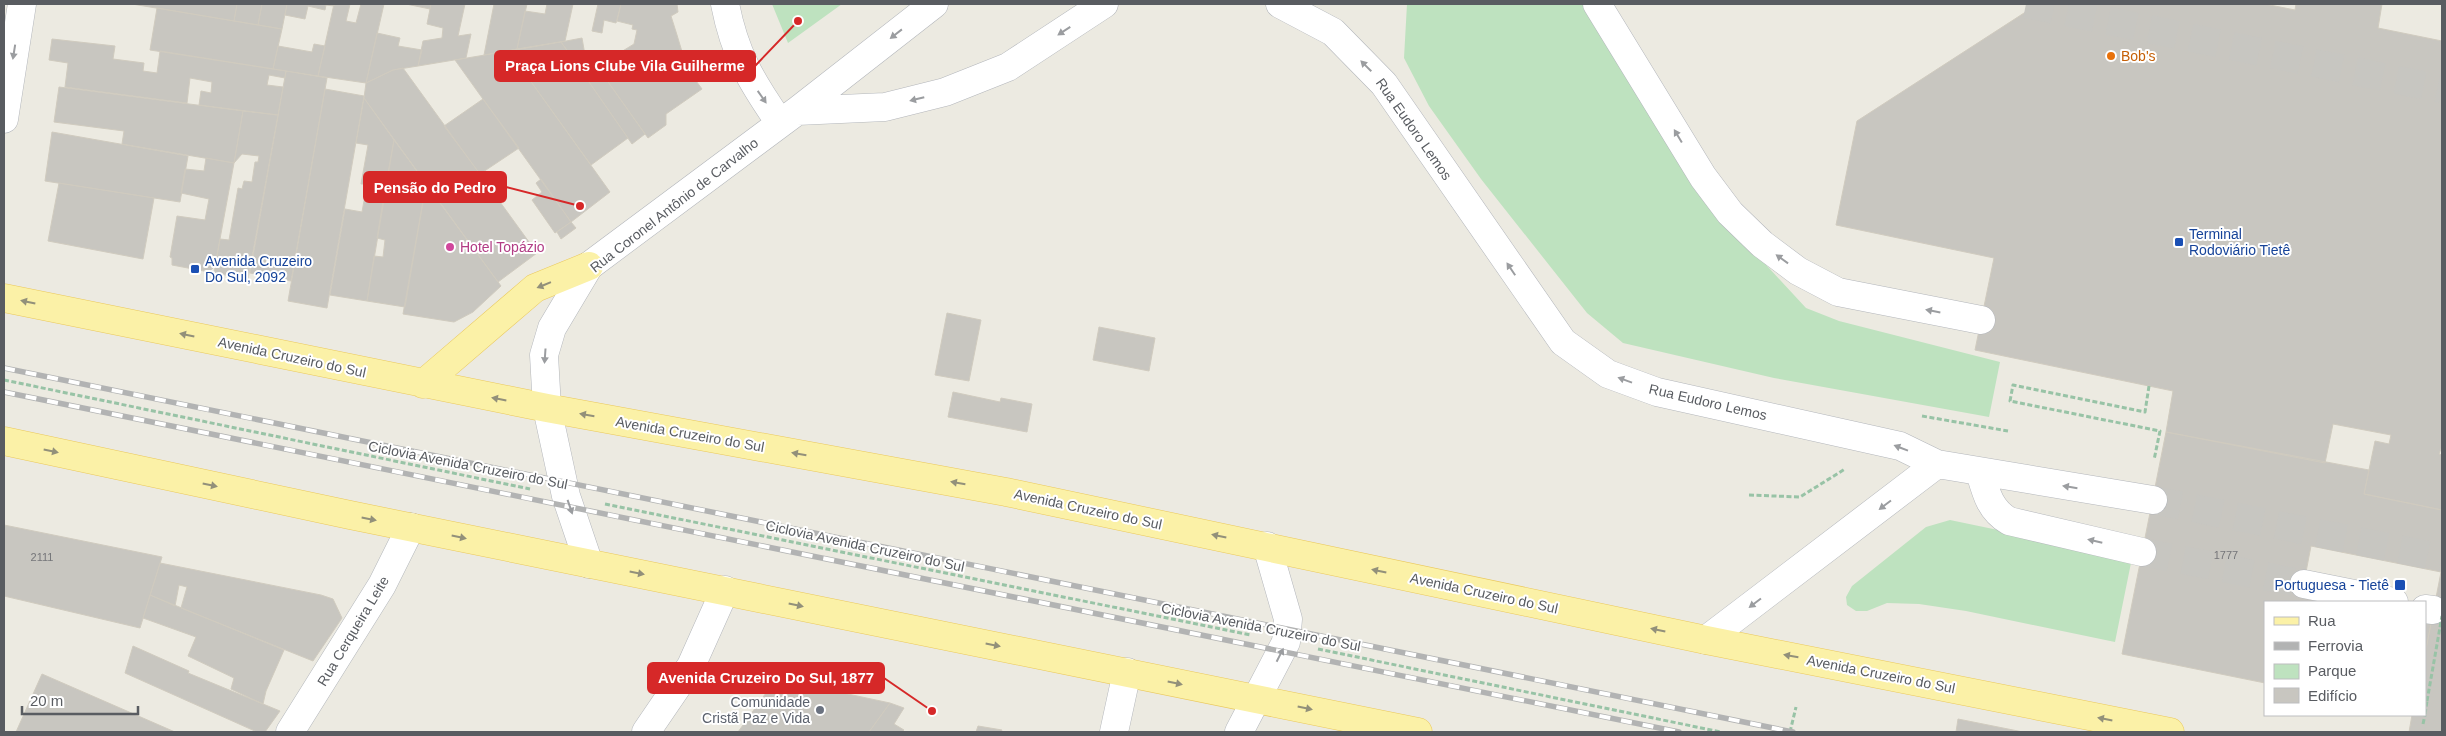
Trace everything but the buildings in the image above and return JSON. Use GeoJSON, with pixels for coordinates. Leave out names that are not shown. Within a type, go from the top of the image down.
{"type":"FeatureCollection","features":[{"type":"Feature","properties":{"kind":"main road"},"geometry":{"type":"LineString","coordinates":[[423,384],[535,288],[589,266]]}},
{"type":"Feature","properties":{"kind":"main road","name":"Avenida Cruzeiro do Sul"},"geometry":{"type":"LineString","coordinates":[[4,298],[423,384],[1006,492],[1706,640],[2170,732]]}},
{"type":"Feature","properties":{"kind":"main road"},"geometry":{"type":"LineString","coordinates":[[4,441],[589,564],[1258,698],[1418,732]]}},
{"type":"Feature","properties":{"kind":"street"},"geometry":{"type":"LineString","coordinates":[[4,118],[22,4]]}},
{"type":"Feature","properties":{"kind":"street"},"geometry":{"type":"LineString","coordinates":[[726,4],[732,35],[751,82],[789,117],[884,107],[945,92],[1008,67],[1104,4]]}},
{"type":"Feature","properties":{"kind":"street","name":"Rua Coronel Antônio de Carvalho"},"geometry":{"type":"LineString","coordinates":[[589,564],[566,496],[547,408],[544,354],[552,328],[589,266],[789,117],[934,4]]}},
{"type":"Feature","properties":{"kind":"street","name":"Rua Eudoro Lemos"},"geometry":{"type":"LineString","coordinates":[[1280,4],[1333,32],[1384,84],[1563,342],[1608,374],[1657,392],[1900,446],[1937,464],[2153,500]]}},
{"type":"Feature","properties":{"kind":"street"},"geometry":{"type":"LineString","coordinates":[[1597,4],[1703,177],[1730,213],[1762,244],[1798,271],[1838,292],[1981,320]]}},
{"type":"Feature","properties":{"kind":"street"},"geometry":{"type":"LineString","coordinates":[[1706,640],[1937,464]]}},
{"type":"Feature","properties":{"kind":"street"},"geometry":{"type":"LineString","coordinates":[[1980,472],[1989,501],[1997,514],[2009,521],[2142,552]]}},
{"type":"Feature","properties":{"kind":"street","name":"Rua Cerqueira Leite"},"geometry":{"type":"LineString","coordinates":[[290,732],[382,585],[411,527]]}},
{"type":"Feature","properties":{"kind":"street"},"geometry":{"type":"LineString","coordinates":[[1240,732],[1286,642],[1288,618],[1267,546]]}},
{"type":"Feature","properties":{"kind":"street"},"geometry":{"type":"LineString","coordinates":[[2304,584],[2389,601]]}},
{"type":"Feature","properties":{"kind":"street"},"geometry":{"type":"LineString","coordinates":[[646,732],[691,666],[725,590]]}},
{"type":"Feature","properties":{"kind":"street"},"geometry":{"type":"LineString","coordinates":[[1114,732],[1127,672]]}},
{"type":"Feature","properties":{"kind":"path","name":"Ciclovia Avenida Cruzeiro do Sul"},"geometry":{"type":"LineString","coordinates":[[4,380],[1721,732]]}},
{"type":"Feature","properties":{"kind":"path"},"geometry":{"type":"LineString","coordinates":[[2149,386],[2145,412],[2013,385],[2010,401],[2160,430],[2154,460]]}},
{"type":"Feature","properties":{"kind":"path"},"geometry":{"type":"LineString","coordinates":[[2426,708],[2433,612]]}},
{"type":"Feature","properties":{"kind":"path"},"geometry":{"type":"LineString","coordinates":[[1790,732],[1796,707]]}},
{"type":"Feature","properties":{"kind":"path"},"geometry":{"type":"LineString","coordinates":[[2423,724],[2425,716]]}},
{"type":"Feature","properties":{"kind":"green space"},"geometry":{"type":"Polygon","coordinates":[[[772,4],[842,4],[788,43],[772,4]]]}},
{"type":"Feature","properties":{"kind":"green space"},"geometry":{"type":"Polygon","coordinates":[[[1407,4],[1584,4],[1757,255],[1806,308],[1839,321],[2000,362],[1989,417],[1774,378],[1623,343],[1587,313],[1481,179],[1429,106],[1404,58],[1407,4]]]}},
{"type":"Feature","properties":{"kind":"green space"},"geometry":{"type":"Polygon","coordinates":[[[1950,520],[2132,558],[2115,642],[1966,611],[1919,604],[1887,603],[1867,611],[1856,611],[1847,605],[1846,597],[1852,586],[1926,527],[1950,520]]]}},
{"type":"Feature","properties":{"kind":"tunnel"},"geometry":{"type":"LineString","coordinates":[[2026,4],[2442,89]]}},
{"type":"Feature","properties":{"kind":"tunnel"},"geometry":{"type":"LineString","coordinates":[[2153,500],[2442,558]]}},
{"type":"Feature","properties":{"kind":"tunnel"},"geometry":{"type":"LineString","coordinates":[[2142,552],[2304,584]]}},
{"type":"Feature","properties":{"kind":"railway"},"geometry":{"type":"LineString","coordinates":[[4,368],[1793,732]]}},
{"type":"Feature","properties":{"kind":"railway"},"geometry":{"type":"LineString","coordinates":[[4,392],[1679,732]]}},
{"type":"Feature","properties":{"kind":"place","name":"Praça Lions Clube Vila Guilherme"},"geometry":{"type":"Point","coordinates":[798,21]}},
{"type":"Feature","properties":{"kind":"place","name":"Bob's"},"geometry":{"type":"Point","coordinates":[2111,56]}},
{"type":"Feature","properties":{"kind":"place","name":"Pensão do Pedro"},"geometry":{"type":"Point","coordinates":[580,206]}},
{"type":"Feature","properties":{"kind":"place","name":"Terminal Rodoviário Tietê"},"geometry":{"type":"Point","coordinates":[2179,242]}},
{"type":"Feature","properties":{"kind":"place","name":"Hotel Topázio"},"geometry":{"type":"Point","coordinates":[450,247]}},
{"type":"Feature","properties":{"kind":"place","name":"Avenida Cruzeiro Do Sul, 2092"},"geometry":{"type":"Point","coordinates":[195,269]}},
{"type":"Feature","properties":{"kind":"place","name":"Portuguesa - Tietê"},"geometry":{"type":"Point","coordinates":[2400,585]}},
{"type":"Feature","properties":{"kind":"place","name":"Comunidade Cristã Paz e Vida"},"geometry":{"type":"Point","coordinates":[820,710]}},
{"type":"Feature","properties":{"kind":"place","name":"Avenida Cruzeiro Do Sul, 1877"},"geometry":{"type":"Point","coordinates":[932,711]}}]}
